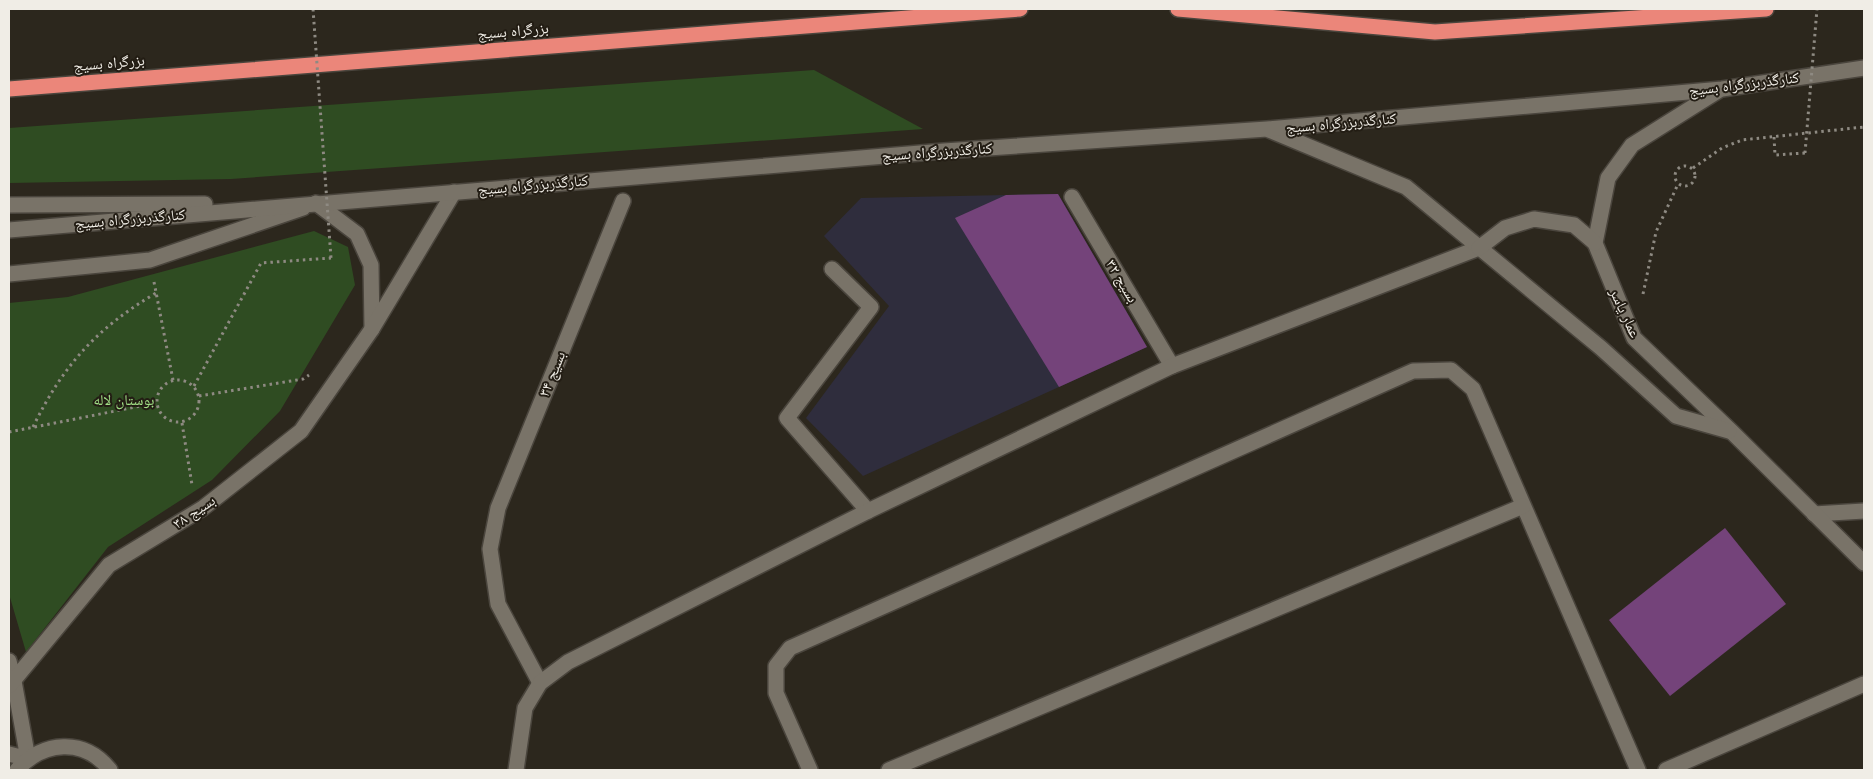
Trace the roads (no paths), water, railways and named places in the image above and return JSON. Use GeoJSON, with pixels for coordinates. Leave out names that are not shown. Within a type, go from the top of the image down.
{"type":"FeatureCollection","features":[{"type":"Feature","properties":{"kind":"highway","name":"بزرگراه بسیج"},"geometry":{"type":"LineString","coordinates":[[9,89],[1020,9]]}},
{"type":"Feature","properties":{"kind":"highway"},"geometry":{"type":"LineString","coordinates":[[1178,9],[1435,32],[1766,9]]}},
{"type":"Feature","properties":{"kind":"street","name":"کنارگذربزرگراه بسیج"},"geometry":{"type":"LineString","coordinates":[[9,230],[934,152],[1267,129],[1722,89],[1864,68]]}},
{"type":"Feature","properties":{"kind":"street"},"geometry":{"type":"LineString","coordinates":[[516,770],[525,708],[540,683],[568,662],[868,511],[1172,366],[1479,248],[1505,228],[1534,219],[1574,225],[1596,243],[1608,178],[1632,145],[1722,89]]}},
{"type":"Feature","properties":{"kind":"street"},"geometry":{"type":"LineString","coordinates":[[1267,129],[1406,187],[1601,348],[1676,416],[1732,432]]}},
{"type":"Feature","properties":{"kind":"street","name":"بسیج ۳۸"},"geometry":{"type":"LineString","coordinates":[[12,684],[109,566],[203,508],[301,431],[372,329],[454,192]]}},
{"type":"Feature","properties":{"kind":"street","name":"بسیج ۳۲"},"geometry":{"type":"LineString","coordinates":[[1072,197],[1172,366]]}},
{"type":"Feature","properties":{"kind":"street","name":"بسیج ۳۴"},"geometry":{"type":"LineString","coordinates":[[540,683],[498,604],[490,549],[498,508],[623,201]]}},
{"type":"Feature","properties":{"kind":"street"},"geometry":{"type":"LineString","coordinates":[[9,205],[316,203],[357,234],[370,265],[372,329]]}},
{"type":"Feature","properties":{"kind":"street"},"geometry":{"type":"LineString","coordinates":[[9,274],[150,260],[316,203]]}},
{"type":"Feature","properties":{"kind":"street","name":"عمار یاسر"},"geometry":{"type":"LineString","coordinates":[[1596,243],[1634,338],[1864,563]]}},
{"type":"Feature","properties":{"kind":"street"},"geometry":{"type":"LineString","coordinates":[[832,269],[870,307],[787,418],[868,511]]}},
{"type":"Feature","properties":{"kind":"street"},"geometry":{"type":"LineString","coordinates":[[810,770],[776,693],[776,666],[790,648],[1414,371],[1451,370],[1473,389],[1638,770]]}},
{"type":"Feature","properties":{"kind":"street"},"geometry":{"type":"LineString","coordinates":[[889,770],[1523,506]]}},
{"type":"Feature","properties":{"kind":"street"},"geometry":{"type":"LineString","coordinates":[[1814,514],[1864,511]]}},
{"type":"Feature","properties":{"kind":"street"},"geometry":{"type":"LineString","coordinates":[[9,661],[28,759]]}},
{"type":"Feature","properties":{"kind":"street"},"geometry":{"type":"LineString","coordinates":[[1666,770],[1864,684]]}},
{"type":"Feature","properties":{"kind":"street"},"geometry":{"type":"LineString","coordinates":[[17,770],[28,759],[41,751],[55,747],[85,750],[98,758],[110,770]]}},
{"type":"Feature","properties":{"kind":"street"},"geometry":{"type":"LineString","coordinates":[[9,754],[28,759]]}},
{"type":"Feature","properties":{"kind":"park label","name":"بوستان لاله"},"geometry":{"type":"Point","coordinates":[124,400]}}]}
